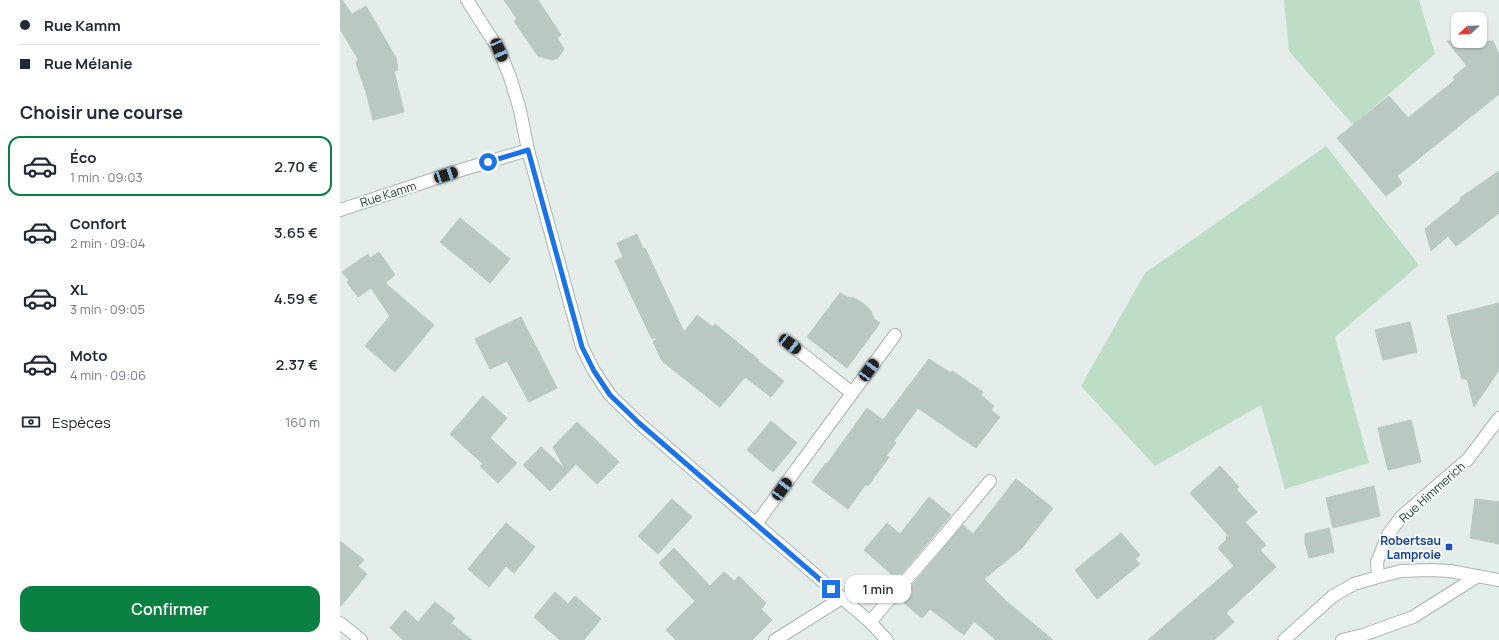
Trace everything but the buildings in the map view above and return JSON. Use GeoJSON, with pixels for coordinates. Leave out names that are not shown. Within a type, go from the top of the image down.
{"type":"FeatureCollection","features":[{"type":"Feature","properties":{"kind":"street"},"geometry":{"type":"LineString","coordinates":[[467,0],[499,50],[510,77],[520,110],[528,150],[582,347],[594,371],[610,395],[639,423],[870,622],[887,640]]}},
{"type":"Feature","properties":{"kind":"street","name":"Rue Kamm"},"geometry":{"type":"LineString","coordinates":[[340,210],[461,170],[528,150]]}},
{"type":"Feature","properties":{"kind":"street"},"geometry":{"type":"LineString","coordinates":[[756,524],[895,335]]}},
{"type":"Feature","properties":{"kind":"street"},"geometry":{"type":"LineString","coordinates":[[790,344],[852,393]]}},
{"type":"Feature","properties":{"kind":"street","name":"Rue Himmerich"},"geometry":{"type":"LineString","coordinates":[[1378,577],[1378,562],[1389,533],[1402,516],[1468,459],[1499,418]]}},
{"type":"Feature","properties":{"kind":"street"},"geometry":{"type":"LineString","coordinates":[[870,622],[990,481]]}},
{"type":"Feature","properties":{"kind":"street"},"geometry":{"type":"LineString","coordinates":[[1284,640],[1333,596],[1354,584],[1378,577],[1401,571],[1431,570],[1450,571],[1499,580]]}},
{"type":"Feature","properties":{"kind":"street"},"geometry":{"type":"LineString","coordinates":[[1342,640],[1363,635],[1413,617],[1478,576]]}},
{"type":"Feature","properties":{"kind":"street"},"geometry":{"type":"LineString","coordinates":[[775,640],[842,598]]}},
{"type":"Feature","properties":{"kind":"street"},"geometry":{"type":"LineString","coordinates":[[340,623],[361,640]]}},
{"type":"Feature","properties":{"kind":"green space"},"geometry":{"type":"Polygon","coordinates":[[[1284,0],[1419,0],[1435,54],[1353,125],[1289,51],[1284,0]]]}},
{"type":"Feature","properties":{"kind":"green space"},"geometry":{"type":"Polygon","coordinates":[[[1326,146],[1419,265],[1335,337],[1369,463],[1285,489],[1261,405],[1155,466],[1081,386],[1145,273],[1326,146]]]}},
{"type":"Feature","properties":{"kind":"place","name":"Robertsau Lamproie"},"geometry":{"type":"Point","coordinates":[1449,547]}},
{"type":"Feature","properties":{"kind":"route"},"geometry":{"type":"LineString","coordinates":[[488,162],[528,150],[582,347],[594,371],[610,395],[639,423],[831,589]]}}]}
